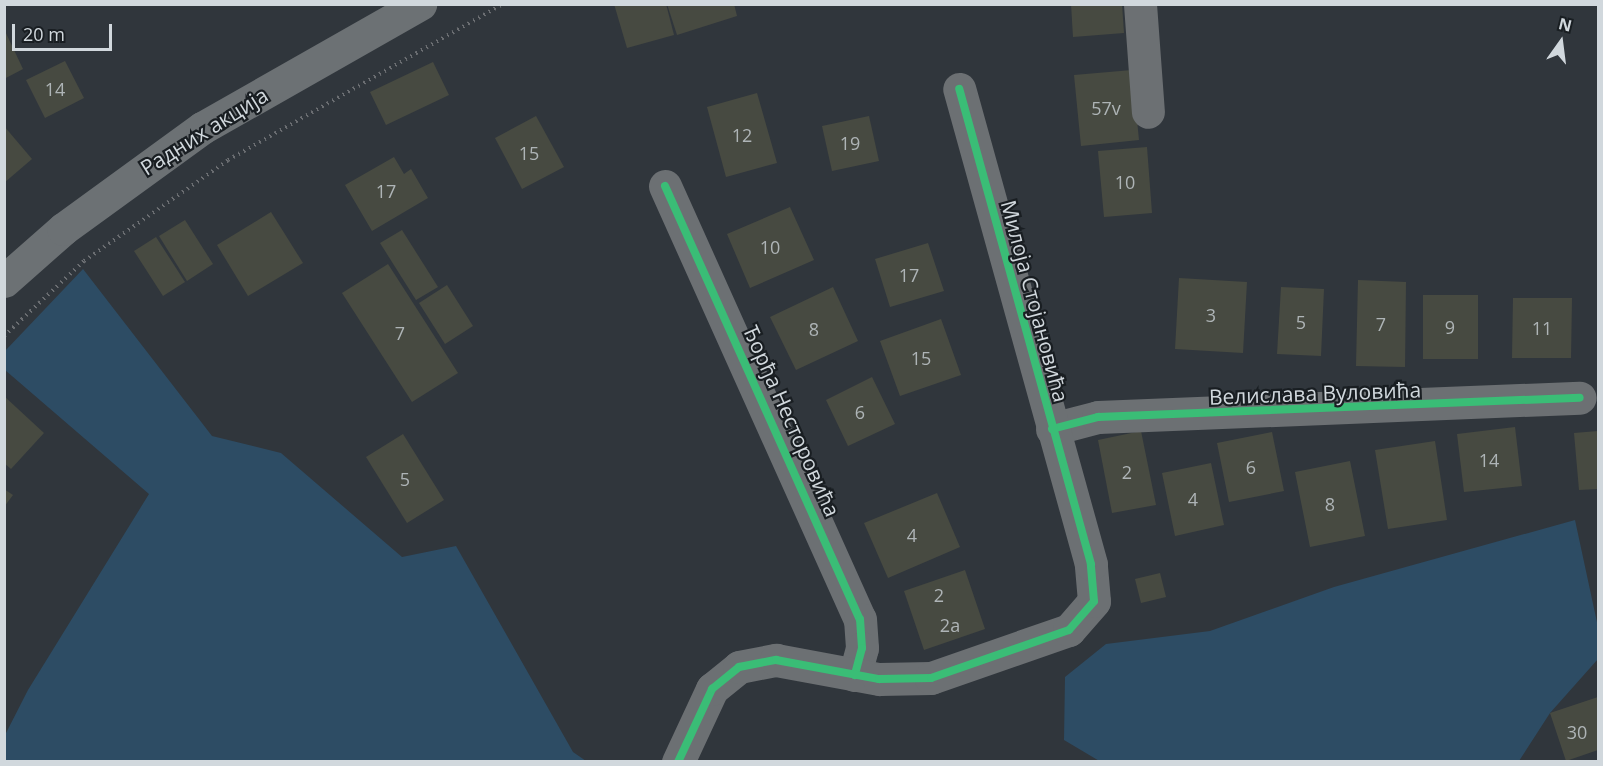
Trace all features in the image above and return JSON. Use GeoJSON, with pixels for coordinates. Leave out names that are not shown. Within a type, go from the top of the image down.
{"type":"FeatureCollection","features":[{"type":"Feature","properties":{"kind":"main road","name":"Радних акција"},"geometry":{"type":"LineString","coordinates":[[4,281],[72,222],[202,128],[420,4]]}},
{"type":"Feature","properties":{"kind":"street"},"geometry":{"type":"LineString","coordinates":[[1140,4],[1148,112]]}},
{"type":"Feature","properties":{"kind":"street","name":"Милоја Стојановића"},"geometry":{"type":"LineString","coordinates":[[678,762],[712,689],[740,667],[776,660],[855,675],[910,681],[949,673],[1069,630],[1089,612],[1094,575],[959,89]]}},
{"type":"Feature","properties":{"kind":"street","name":"Ђорђа Несторовића"},"geometry":{"type":"LineString","coordinates":[[665,186],[860,619],[862,648],[855,675]]}},
{"type":"Feature","properties":{"kind":"street","name":"Велислава Вуловића"},"geometry":{"type":"LineString","coordinates":[[1052,429],[1098,417],[1580,398]]}},
{"type":"Feature","properties":{"kind":"path"},"geometry":{"type":"LineString","coordinates":[[4,336],[84,261],[228,160],[503,4]]}},
{"type":"Feature","properties":{"kind":"shaded area"},"geometry":{"type":"Polygon","coordinates":[[[83,269],[212,436],[281,453],[402,557],[456,546],[573,752],[586,761],[5,761],[5,735],[28,690],[149,494],[5,370],[5,351],[83,269]]]}},
{"type":"Feature","properties":{"kind":"shaded area"},"geometry":{"type":"Polygon","coordinates":[[[1575,520],[1598,627],[1598,659],[1550,713],[1519,761],[1101,762],[1064,740],[1065,677],[1106,644],[1210,631],[1334,587],[1575,520]]]}},
{"type":"Feature","properties":{"kind":"building"},"geometry":{"type":"Polygon","coordinates":[[[614,4],[666,4],[674,35],[627,48],[614,4]]]}},
{"type":"Feature","properties":{"kind":"building"},"geometry":{"type":"Polygon","coordinates":[[[667,4],[734,4],[737,16],[677,35],[667,4]]]}},
{"type":"Feature","properties":{"kind":"building"},"geometry":{"type":"Polygon","coordinates":[[[1071,4],[1122,4],[1124,33],[1073,37],[1071,4]]]}},
{"type":"Feature","properties":{"kind":"building"},"geometry":{"type":"Polygon","coordinates":[[[4,29],[23,69],[4,79],[4,29]]]}},
{"type":"Feature","properties":{"kind":"building"},"geometry":{"type":"Polygon","coordinates":[[[65,61],[84,98],[45,118],[26,80],[65,61]]]}},
{"type":"Feature","properties":{"kind":"building"},"geometry":{"type":"Polygon","coordinates":[[[433,62],[449,95],[386,125],[370,92],[433,62]]]}},
{"type":"Feature","properties":{"kind":"building"},"geometry":{"type":"Polygon","coordinates":[[[1132,70],[1139,140],[1081,146],[1074,75],[1132,70]]]}},
{"type":"Feature","properties":{"kind":"building"},"geometry":{"type":"Polygon","coordinates":[[[757,93],[777,163],[726,177],[707,107],[757,93]]]}},
{"type":"Feature","properties":{"kind":"building"},"geometry":{"type":"Polygon","coordinates":[[[536,116],[564,167],[522,189],[495,138],[536,116]]]}},
{"type":"Feature","properties":{"kind":"building"},"geometry":{"type":"Polygon","coordinates":[[[869,116],[879,161],[832,171],[822,126],[869,116]]]}},
{"type":"Feature","properties":{"kind":"building"},"geometry":{"type":"Polygon","coordinates":[[[4,126],[32,159],[4,183],[4,126]]]}},
{"type":"Feature","properties":{"kind":"building"},"geometry":{"type":"Polygon","coordinates":[[[1147,147],[1152,213],[1104,217],[1098,151],[1147,147]]]}},
{"type":"Feature","properties":{"kind":"building"},"geometry":{"type":"Polygon","coordinates":[[[394,157],[404,174],[411,169],[428,198],[372,231],[345,185],[394,157]]]}},
{"type":"Feature","properties":{"kind":"building"},"geometry":{"type":"Polygon","coordinates":[[[790,207],[814,260],[750,288],[727,234],[790,207]]]}},
{"type":"Feature","properties":{"kind":"building"},"geometry":{"type":"Polygon","coordinates":[[[271,212],[303,263],[248,296],[217,245],[271,212]]]}},
{"type":"Feature","properties":{"kind":"building"},"geometry":{"type":"Polygon","coordinates":[[[185,220],[213,264],[187,281],[159,236],[185,220]]]}},
{"type":"Feature","properties":{"kind":"building"},"geometry":{"type":"Polygon","coordinates":[[[402,230],[438,287],[416,300],[380,243],[402,230]]]}},
{"type":"Feature","properties":{"kind":"building"},"geometry":{"type":"Polygon","coordinates":[[[156,237],[185,282],[163,296],[134,251],[156,237]]]}},
{"type":"Feature","properties":{"kind":"building"},"geometry":{"type":"Polygon","coordinates":[[[928,243],[944,291],[890,307],[875,259],[928,243]]]}},
{"type":"Feature","properties":{"kind":"building"},"geometry":{"type":"Polygon","coordinates":[[[388,264],[458,373],[412,402],[342,293],[388,264]]]}},
{"type":"Feature","properties":{"kind":"building"},"geometry":{"type":"Polygon","coordinates":[[[1179,278],[1247,282],[1243,353],[1175,349],[1179,278]]]}},
{"type":"Feature","properties":{"kind":"building"},"geometry":{"type":"Polygon","coordinates":[[[1358,280],[1406,282],[1405,367],[1356,366],[1358,280]]]}},
{"type":"Feature","properties":{"kind":"building"},"geometry":{"type":"Polygon","coordinates":[[[447,285],[473,326],[445,344],[419,303],[447,285]]]}},
{"type":"Feature","properties":{"kind":"building"},"geometry":{"type":"Polygon","coordinates":[[[833,287],[858,341],[796,370],[770,317],[833,287]]]}},
{"type":"Feature","properties":{"kind":"building"},"geometry":{"type":"Polygon","coordinates":[[[1281,287],[1324,289],[1321,356],[1277,354],[1281,287]]]}},
{"type":"Feature","properties":{"kind":"building"},"geometry":{"type":"Polygon","coordinates":[[[1423,295],[1478,295],[1478,359],[1423,359],[1423,295]]]}},
{"type":"Feature","properties":{"kind":"building"},"geometry":{"type":"Polygon","coordinates":[[[1513,298],[1572,298],[1571,358],[1512,358],[1513,298]]]}},
{"type":"Feature","properties":{"kind":"building"},"geometry":{"type":"Polygon","coordinates":[[[941,319],[961,375],[900,396],[880,341],[941,319]]]}},
{"type":"Feature","properties":{"kind":"building"},"geometry":{"type":"Polygon","coordinates":[[[872,377],[895,424],[848,446],[826,400],[872,377]]]}},
{"type":"Feature","properties":{"kind":"building"},"geometry":{"type":"Polygon","coordinates":[[[4,396],[44,433],[11,469],[4,463],[4,396]]]}},
{"type":"Feature","properties":{"kind":"building"},"geometry":{"type":"Polygon","coordinates":[[[1515,427],[1522,486],[1464,492],[1457,434],[1515,427]]]}},
{"type":"Feature","properties":{"kind":"building"},"geometry":{"type":"Polygon","coordinates":[[[1141,431],[1156,505],[1112,513],[1098,440],[1141,431]]]}},
{"type":"Feature","properties":{"kind":"building"},"geometry":{"type":"Polygon","coordinates":[[[1598,431],[1598,489],[1579,490],[1574,433],[1598,431]]]}},
{"type":"Feature","properties":{"kind":"building"},"geometry":{"type":"Polygon","coordinates":[[[1272,432],[1284,491],[1229,502],[1217,443],[1272,432]]]}},
{"type":"Feature","properties":{"kind":"building"},"geometry":{"type":"Polygon","coordinates":[[[403,434],[444,500],[407,523],[366,457],[403,434]]]}},
{"type":"Feature","properties":{"kind":"building"},"geometry":{"type":"Polygon","coordinates":[[[1435,441],[1447,520],[1388,529],[1375,450],[1435,441]]]}},
{"type":"Feature","properties":{"kind":"building"},"geometry":{"type":"Polygon","coordinates":[[[1350,461],[1365,536],[1310,547],[1295,472],[1350,461]]]}},
{"type":"Feature","properties":{"kind":"building"},"geometry":{"type":"Polygon","coordinates":[[[1211,463],[1224,525],[1175,536],[1162,473],[1211,463]]]}},
{"type":"Feature","properties":{"kind":"building"},"geometry":{"type":"Polygon","coordinates":[[[4,489],[13,495],[4,507],[4,489]]]}},
{"type":"Feature","properties":{"kind":"building"},"geometry":{"type":"Polygon","coordinates":[[[937,493],[960,547],[888,578],[864,523],[937,493]]]}},
{"type":"Feature","properties":{"kind":"building"},"geometry":{"type":"Polygon","coordinates":[[[965,570],[985,629],[924,650],[904,591],[965,570]]]}},
{"type":"Feature","properties":{"kind":"building"},"geometry":{"type":"Polygon","coordinates":[[[1160,573],[1166,597],[1141,603],[1135,579],[1160,573]]]}},
{"type":"Feature","properties":{"kind":"building"},"geometry":{"type":"Polygon","coordinates":[[[1598,697],[1598,750],[1566,761],[1550,713],[1598,697]]]}},
{"type":"Feature","properties":{"kind":"cycle path"},"geometry":{"type":"LineString","coordinates":[[678,762],[712,689],[739,667],[776,660],[879,679],[931,678],[1069,630],[1094,601],[1091,564],[959,89]]}},
{"type":"Feature","properties":{"kind":"cycle path"},"geometry":{"type":"LineString","coordinates":[[665,186],[860,619],[862,648],[855,675]]}},
{"type":"Feature","properties":{"kind":"cycle path"},"geometry":{"type":"LineString","coordinates":[[1052,429],[1098,417],[1580,398]]}}]}
